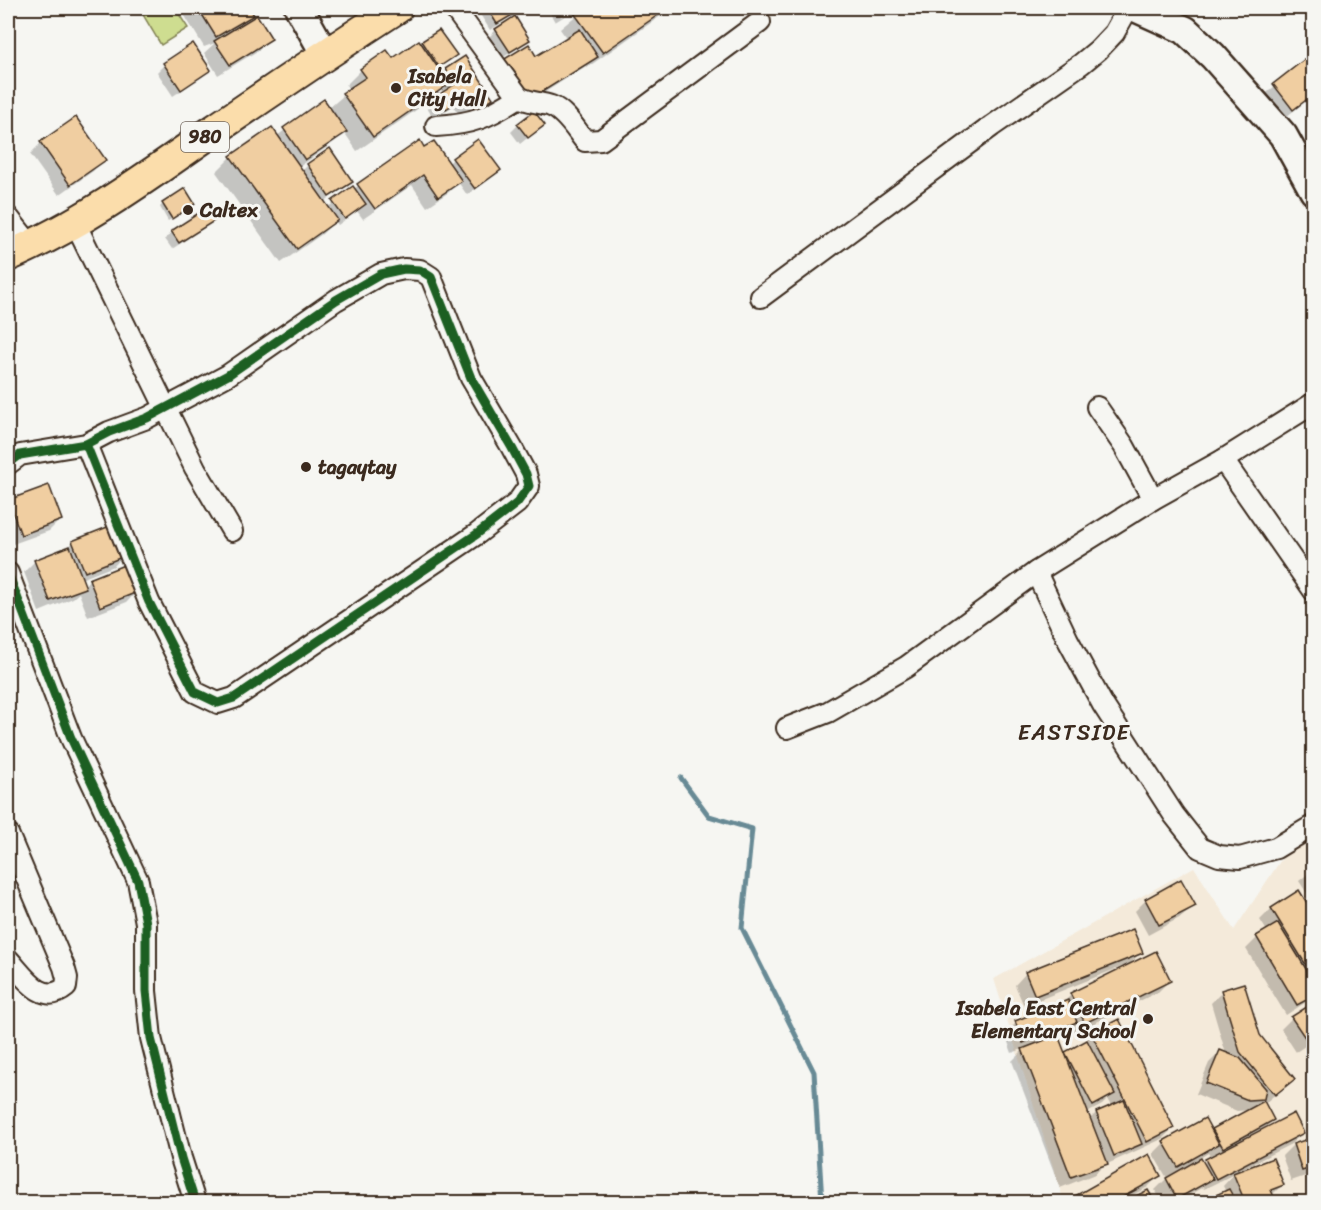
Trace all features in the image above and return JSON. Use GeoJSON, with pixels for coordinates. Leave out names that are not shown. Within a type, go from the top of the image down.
{"type":"FeatureCollection","features":[{"type":"Feature","properties":{"kind":"main road","name":"980"},"geometry":{"type":"LineString","coordinates":[[19,251],[103,207],[325,54],[397,8]]}},
{"type":"Feature","properties":{"kind":"street"},"geometry":{"type":"LineString","coordinates":[[299,8],[325,54]]}},
{"type":"Feature","properties":{"kind":"street"},"geometry":{"type":"LineString","coordinates":[[454,8],[519,97],[528,102],[553,106],[585,141],[601,140],[760,22]]}},
{"type":"Feature","properties":{"kind":"street"},"geometry":{"type":"LineString","coordinates":[[761,297],[992,126],[1081,64],[1114,33],[1128,8]]}},
{"type":"Feature","properties":{"kind":"street"},"geometry":{"type":"LineString","coordinates":[[1136,8],[1185,30],[1214,56],[1283,135],[1314,191]]}},
{"type":"Feature","properties":{"kind":"street"},"geometry":{"type":"LineString","coordinates":[[436,126],[477,120],[498,111],[519,97]]}},
{"type":"Feature","properties":{"kind":"street"},"geometry":{"type":"LineString","coordinates":[[8,217],[19,251]]}},
{"type":"Feature","properties":{"kind":"street"},"geometry":{"type":"LineString","coordinates":[[75,223],[195,468],[232,531]]}},
{"type":"Feature","properties":{"kind":"street"},"geometry":{"type":"LineString","coordinates":[[8,464],[20,456],[86,444],[147,418],[228,375],[336,300],[381,274],[404,269],[420,270],[431,277],[471,378],[526,474],[529,486],[517,503],[477,534],[234,698],[218,703],[195,692],[149,602],[86,444]]}},
{"type":"Feature","properties":{"kind":"street"},"geometry":{"type":"LineString","coordinates":[[787,728],[828,712],[906,667],[1036,573],[1153,499],[1223,460],[1314,403]]}},
{"type":"Feature","properties":{"kind":"street"},"geometry":{"type":"LineString","coordinates":[[1097,407],[1124,446],[1153,499]]}},
{"type":"Feature","properties":{"kind":"street"},"geometry":{"type":"LineString","coordinates":[[1223,460],[1314,591]]}},
{"type":"Feature","properties":{"kind":"street"},"geometry":{"type":"LineString","coordinates":[[8,573],[71,738],[138,881],[146,923],[146,991],[151,1038],[181,1158],[195,1203]]}},
{"type":"Feature","properties":{"kind":"street"},"geometry":{"type":"LineString","coordinates":[[1036,573],[1103,705],[1174,815],[1200,848],[1219,856],[1240,858],[1276,848],[1314,825]]}},
{"type":"Feature","properties":{"kind":"street"},"geometry":{"type":"LineString","coordinates":[[8,834],[64,967],[67,978],[66,987],[58,994],[49,995],[39,992],[8,959]]}},
{"type":"Feature","properties":{"kind":"shaded area","name":"Isabela East Central Elementary School"},"geometry":{"type":"Polygon","coordinates":[[[1313,838],[1313,1202],[1064,1202],[994,979],[1194,867],[1234,930],[1283,857],[1313,838]]]}},
{"type":"Feature","properties":{"kind":"green space"},"geometry":{"type":"Polygon","coordinates":[[[139,8],[175,8],[188,28],[161,45],[139,8]]]}},
{"type":"Feature","properties":{"kind":"building"},"geometry":{"type":"Polygon","coordinates":[[[198,8],[249,8],[254,15],[216,37],[198,8]]]}},
{"type":"Feature","properties":{"kind":"building"},"geometry":{"type":"Polygon","coordinates":[[[487,8],[524,8],[497,24],[487,8]]]}},
{"type":"Feature","properties":{"kind":"building"},"geometry":{"type":"Polygon","coordinates":[[[582,8],[668,8],[603,53],[574,13],[582,8]]]}},
{"type":"Feature","properties":{"kind":"building"},"geometry":{"type":"Polygon","coordinates":[[[257,15],[272,39],[230,65],[214,41],[257,15]]]}},
{"type":"Feature","properties":{"kind":"building"},"geometry":{"type":"Polygon","coordinates":[[[515,16],[530,40],[510,52],[495,29],[515,16]]]}},
{"type":"Feature","properties":{"kind":"building"},"geometry":{"type":"Polygon","coordinates":[[[580,29],[598,57],[529,100],[503,60],[529,44],[536,56],[580,29]]]}},
{"type":"Feature","properties":{"kind":"building"},"geometry":{"type":"Polygon","coordinates":[[[439,30],[457,55],[439,67],[422,41],[439,30]]]}},
{"type":"Feature","properties":{"kind":"building","name":"Isabela City Hall"},"geometry":{"type":"Polygon","coordinates":[[[419,40],[449,84],[373,137],[342,93],[366,77],[360,69],[387,50],[393,58],[419,40]]]}},
{"type":"Feature","properties":{"kind":"building"},"geometry":{"type":"Polygon","coordinates":[[[193,43],[211,70],[181,90],[163,63],[193,43]]]}},
{"type":"Feature","properties":{"kind":"building"},"geometry":{"type":"Polygon","coordinates":[[[1314,52],[1314,94],[1293,110],[1273,84],[1314,52]]]}},
{"type":"Feature","properties":{"kind":"building"},"geometry":{"type":"Polygon","coordinates":[[[465,56],[493,98],[475,110],[465,96],[446,109],[437,96],[455,84],[445,69],[465,56]]]}},
{"type":"Feature","properties":{"kind":"building"},"geometry":{"type":"Polygon","coordinates":[[[324,99],[347,132],[305,160],[283,128],[324,99]]]}},
{"type":"Feature","properties":{"kind":"building"},"geometry":{"type":"Polygon","coordinates":[[[534,111],[545,125],[528,138],[517,124],[534,111]]]}},
{"type":"Feature","properties":{"kind":"building"},"geometry":{"type":"Polygon","coordinates":[[[76,117],[106,160],[70,185],[40,142],[76,117]]]}},
{"type":"Feature","properties":{"kind":"building"},"geometry":{"type":"Polygon","coordinates":[[[272,127],[338,220],[297,249],[230,156],[272,127]]]}},
{"type":"Feature","properties":{"kind":"building"},"geometry":{"type":"Polygon","coordinates":[[[478,139],[501,170],[475,189],[452,158],[478,139]]]}},
{"type":"Feature","properties":{"kind":"building"},"geometry":{"type":"Polygon","coordinates":[[[420,140],[424,147],[434,141],[462,181],[438,197],[423,175],[375,209],[357,184],[420,140]]]}},
{"type":"Feature","properties":{"kind":"building"},"geometry":{"type":"Polygon","coordinates":[[[330,148],[353,182],[329,197],[307,164],[330,148]]]}},
{"type":"Feature","properties":{"kind":"building"},"geometry":{"type":"Polygon","coordinates":[[[353,186],[366,204],[345,219],[332,201],[353,186]]]}},
{"type":"Feature","properties":{"kind":"building"},"geometry":{"type":"Polygon","coordinates":[[[185,188],[195,204],[172,219],[162,203],[185,188]]]}},
{"type":"Feature","properties":{"kind":"building"},"geometry":{"type":"Polygon","coordinates":[[[205,209],[214,221],[179,243],[171,231],[205,209]]]}},
{"type":"Feature","properties":{"kind":"building"},"geometry":{"type":"Polygon","coordinates":[[[49,485],[62,520],[21,535],[8,500],[49,485]]]}},
{"type":"Feature","properties":{"kind":"building"},"geometry":{"type":"Polygon","coordinates":[[[115,524],[127,555],[85,572],[72,541],[115,524]]]}},
{"type":"Feature","properties":{"kind":"building"},"geometry":{"type":"Polygon","coordinates":[[[70,546],[86,588],[50,601],[34,560],[70,546]]]}},
{"type":"Feature","properties":{"kind":"building"},"geometry":{"type":"Polygon","coordinates":[[[129,563],[140,591],[100,607],[89,579],[129,563]]]}},
{"type":"Feature","properties":{"kind":"building"},"geometry":{"type":"Polygon","coordinates":[[[1181,879],[1196,906],[1159,925],[1145,899],[1181,879]]]}},
{"type":"Feature","properties":{"kind":"building"},"geometry":{"type":"Polygon","coordinates":[[[1299,890],[1314,914],[1314,978],[1271,908],[1299,890]]]}},
{"type":"Feature","properties":{"kind":"building"},"geometry":{"type":"Polygon","coordinates":[[[1278,923],[1314,982],[1314,996],[1297,1005],[1256,936],[1278,923]]]}},
{"type":"Feature","properties":{"kind":"building"},"geometry":{"type":"Polygon","coordinates":[[[1133,929],[1143,953],[1035,996],[1025,972],[1133,929]]]}},
{"type":"Feature","properties":{"kind":"building"},"geometry":{"type":"Polygon","coordinates":[[[1156,951],[1171,981],[1085,1023],[1070,993],[1156,951]]]}},
{"type":"Feature","properties":{"kind":"building"},"geometry":{"type":"Polygon","coordinates":[[[1244,983],[1260,1035],[1295,1079],[1275,1095],[1240,1052],[1221,990],[1244,983]]]}},
{"type":"Feature","properties":{"kind":"building"},"geometry":{"type":"Polygon","coordinates":[[[1068,1000],[1077,1022],[1023,1043],[1015,1021],[1068,1000]]]}},
{"type":"Feature","properties":{"kind":"building"},"geometry":{"type":"Polygon","coordinates":[[[1313,1003],[1314,1038],[1308,1042],[1291,1017],[1313,1003]]]}},
{"type":"Feature","properties":{"kind":"building"},"geometry":{"type":"Polygon","coordinates":[[[1119,1019],[1174,1128],[1147,1142],[1091,1033],[1119,1019]]]}},
{"type":"Feature","properties":{"kind":"building"},"geometry":{"type":"Polygon","coordinates":[[[1058,1035],[1108,1164],[1071,1177],[1022,1049],[1058,1035]]]}},
{"type":"Feature","properties":{"kind":"building"},"geometry":{"type":"Polygon","coordinates":[[[1087,1040],[1115,1094],[1093,1106],[1065,1052],[1087,1040]]]}},
{"type":"Feature","properties":{"kind":"building"},"geometry":{"type":"Polygon","coordinates":[[[1220,1050],[1240,1058],[1266,1089],[1264,1099],[1248,1100],[1206,1083],[1220,1050]]]}},
{"type":"Feature","properties":{"kind":"building"},"geometry":{"type":"Polygon","coordinates":[[[1124,1100],[1142,1144],[1114,1156],[1096,1112],[1124,1100]]]}},
{"type":"Feature","properties":{"kind":"building"},"geometry":{"type":"Polygon","coordinates":[[[1264,1101],[1274,1120],[1223,1148],[1212,1129],[1264,1101]]]}},
{"type":"Feature","properties":{"kind":"building"},"geometry":{"type":"Polygon","coordinates":[[[1294,1113],[1304,1133],[1216,1179],[1205,1159],[1294,1113]]]}},
{"type":"Feature","properties":{"kind":"building"},"geometry":{"type":"Polygon","coordinates":[[[1205,1118],[1219,1144],[1178,1167],[1163,1141],[1205,1118]]]}},
{"type":"Feature","properties":{"kind":"building"},"geometry":{"type":"Polygon","coordinates":[[[1314,1137],[1314,1167],[1302,1171],[1293,1144],[1314,1137]]]}},
{"type":"Feature","properties":{"kind":"building"},"geometry":{"type":"Polygon","coordinates":[[[1149,1154],[1161,1176],[1114,1202],[1079,1202],[1075,1196],[1149,1154]]]}},
{"type":"Feature","properties":{"kind":"building"},"geometry":{"type":"Polygon","coordinates":[[[1201,1158],[1213,1179],[1177,1199],[1166,1178],[1201,1158]]]}},
{"type":"Feature","properties":{"kind":"building"},"geometry":{"type":"Polygon","coordinates":[[[1273,1158],[1284,1185],[1271,1190],[1276,1202],[1245,1202],[1233,1173],[1273,1158]]]}},
{"type":"Feature","properties":{"kind":"building"},"geometry":{"type":"Polygon","coordinates":[[[1229,1189],[1236,1202],[1201,1202],[1229,1189]]]}},
{"type":"Feature","properties":{"kind":"building"},"geometry":{"type":"Polygon","coordinates":[[[1148,1190],[1155,1202],[1124,1202],[1148,1190]]]}},
{"type":"Feature","properties":{"kind":"waterway"},"geometry":{"type":"LineString","coordinates":[[681,778],[709,816],[752,829],[742,928],[814,1072],[822,1202]]}},
{"type":"Feature","properties":{"kind":"cycle path"},"geometry":{"type":"LineString","coordinates":[[8,464],[20,455],[86,444],[109,432],[147,418],[228,375],[336,300],[381,274],[404,269],[420,270],[431,277],[471,378],[526,474],[529,486],[517,503],[477,534],[234,698],[218,703],[195,692],[149,602],[86,444]]}},
{"type":"Feature","properties":{"kind":"cycle path"},"geometry":{"type":"LineString","coordinates":[[8,573],[71,738],[138,881],[146,923],[146,991],[151,1038],[181,1158],[195,1202]]}},
{"type":"Feature","properties":{"kind":"place","name":"Isabela City Hall"},"geometry":{"type":"Point","coordinates":[396,88]}},
{"type":"Feature","properties":{"kind":"place","name":"Caltex"},"geometry":{"type":"Point","coordinates":[188,210]}},
{"type":"Feature","properties":{"kind":"place","name":"tagaytay"},"geometry":{"type":"Point","coordinates":[306,467]}},
{"type":"Feature","properties":{"kind":"place","name":"Isabela East Central Elementary School"},"geometry":{"type":"Point","coordinates":[1148,1019]}},
{"type":"Feature","properties":{"kind":"district","name":"EASTSIDE"},"geometry":{"type":"Point","coordinates":[1074,732]}}]}
